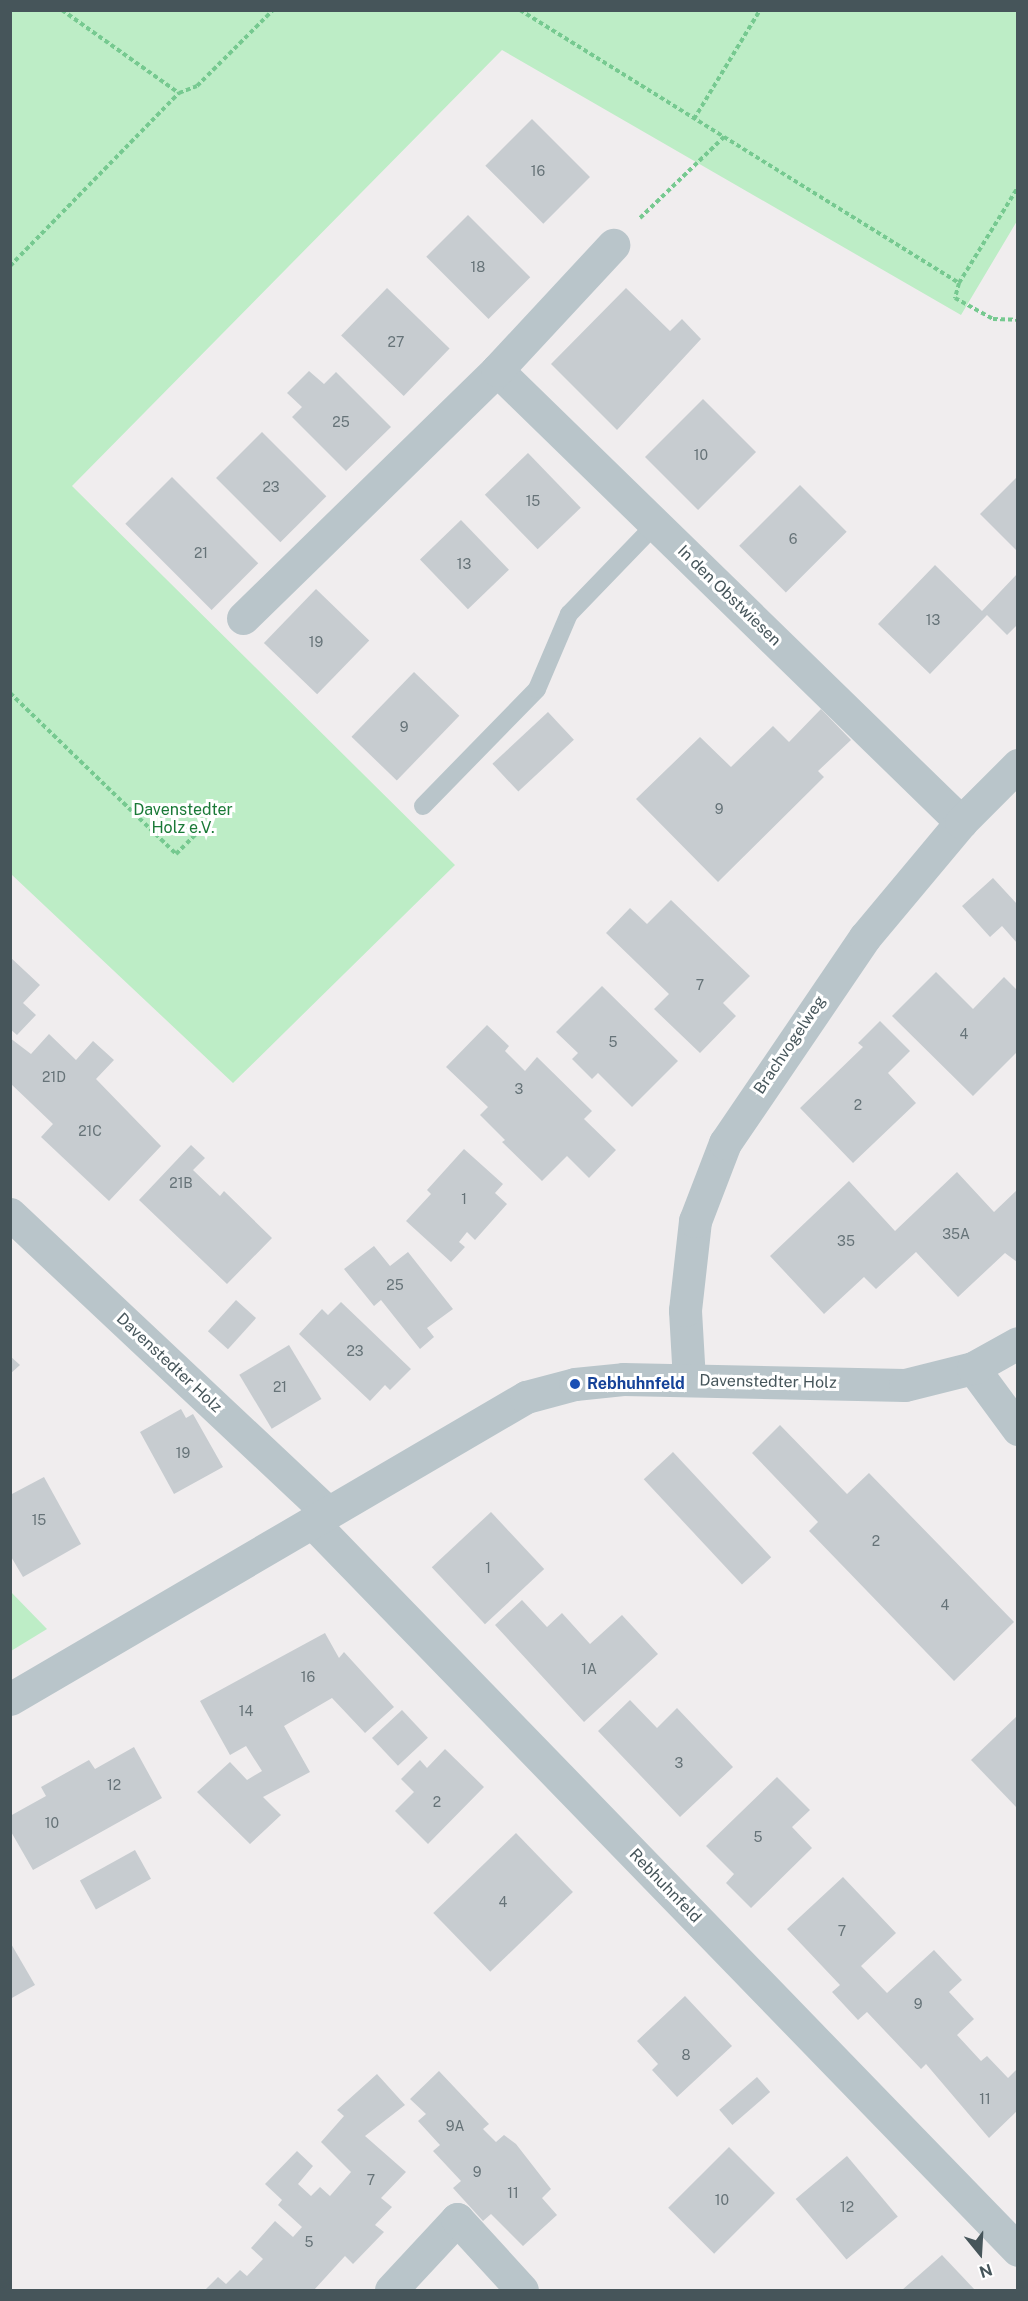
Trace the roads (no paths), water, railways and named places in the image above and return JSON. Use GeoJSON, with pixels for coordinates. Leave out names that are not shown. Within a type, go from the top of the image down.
{"type":"FeatureCollection","features":[{"type":"Feature","properties":{"kind":"street"},"geometry":{"type":"LineString","coordinates":[[243,618],[497,370],[613,245]]}},
{"type":"Feature","properties":{"kind":"street","name":"In den Obstwiesen"},"geometry":{"type":"LineString","coordinates":[[497,370],[961,822]]}},
{"type":"Feature","properties":{"kind":"street","name":"Brachvogelweg"},"geometry":{"type":"LineString","coordinates":[[689,1380],[685,1310],[695,1221],[725,1143],[865,937],[961,822],[1017,765]]}},
{"type":"Feature","properties":{"kind":"street","name":"Davenstedter Holz"},"geometry":{"type":"LineString","coordinates":[[10,1214],[320,1518]]}},
{"type":"Feature","properties":{"kind":"street","name":"Davenstedter Holz"},"geometry":{"type":"LineString","coordinates":[[10,1699],[526,1397],[584,1383],[689,1380],[905,1385],[973,1368],[1017,1343]]}},
{"type":"Feature","properties":{"kind":"street"},"geometry":{"type":"LineString","coordinates":[[973,1368],[1017,1429]]}},
{"type":"Feature","properties":{"kind":"street","name":"Rebhuhnfeld"},"geometry":{"type":"LineString","coordinates":[[320,1518],[1017,2250]]}},
{"type":"Feature","properties":{"kind":"street"},"geometry":{"type":"LineString","coordinates":[[391,2290],[457,2219],[522,2290]]}},
{"type":"Feature","properties":{"kind":"lane"},"geometry":{"type":"LineString","coordinates":[[423,806],[537,689],[569,614],[655,525]]}},
{"type":"Feature","properties":{"kind":"place","name":"Rebhuhnfeld"},"geometry":{"type":"Point","coordinates":[575,1384]}},
{"type":"Feature","properties":{"kind":"park label","name":"Davenstedter Holz e.V."},"geometry":{"type":"Point","coordinates":[183,819]}}]}
